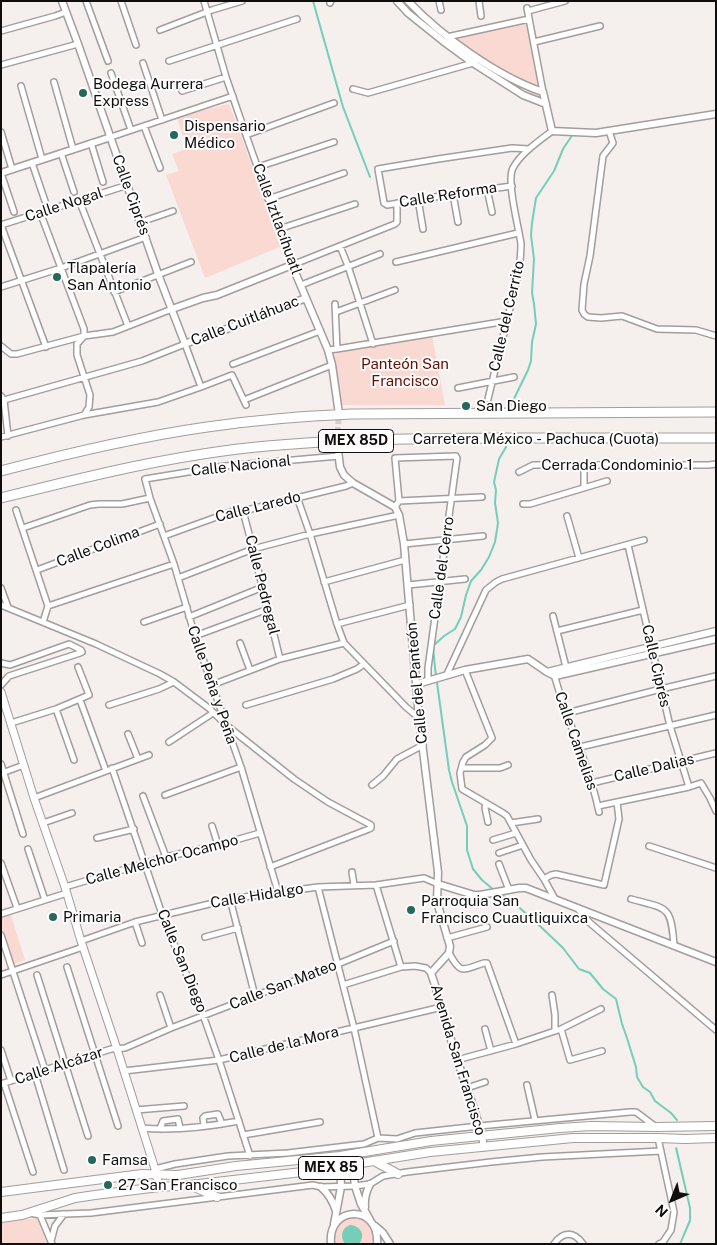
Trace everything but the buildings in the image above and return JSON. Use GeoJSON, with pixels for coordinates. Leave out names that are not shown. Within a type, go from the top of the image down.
{"type":"FeatureCollection","features":[{"type":"Feature","properties":{"kind":"highway","name":"Carretera México - Pachuca (Cuota)"},"geometry":{"type":"LineString","coordinates":[[1,470],[153,436],[206,427],[298,417],[352,414],[716,412]]}},
{"type":"Feature","properties":{"kind":"highway","name":"Carretera México - Pachuca (Cuota)"},"geometry":{"type":"LineString","coordinates":[[1,498],[144,464],[266,446],[424,439],[716,438]]}},
{"type":"Feature","properties":{"kind":"main road"},"geometry":{"type":"LineString","coordinates":[[1,692],[117,1049],[159,1187]]}},
{"type":"Feature","properties":{"kind":"main road","name":"MEX 85"},"geometry":{"type":"LineString","coordinates":[[1,1190],[155,1172],[178,1175],[289,1157],[340,1156],[398,1143],[560,1128],[591,1126],[716,1126]]}},
{"type":"Feature","properties":{"kind":"main road","name":"MEX 85"},"geometry":{"type":"LineString","coordinates":[[1,1218],[30,1213],[75,1198],[353,1166],[430,1152],[573,1138],[716,1138]]}},
{"type":"Feature","properties":{"kind":"main road"},"geometry":{"type":"LineString","coordinates":[[374,1161],[398,1174]]}},
{"type":"Feature","properties":{"kind":"main road"},"geometry":{"type":"LineString","coordinates":[[190,1186],[217,1197]]}},
{"type":"Feature","properties":{"kind":"street"},"geometry":{"type":"LineString","coordinates":[[86,1],[108,61]]}},
{"type":"Feature","properties":{"kind":"street"},"geometry":{"type":"LineString","coordinates":[[121,1],[136,45]]}},
{"type":"Feature","properties":{"kind":"street","name":"Calle Iztlacíhuatl"},"geometry":{"type":"LineString","coordinates":[[204,1],[226,77],[268,199],[300,285],[328,350],[339,414]]}},
{"type":"Feature","properties":{"kind":"street"},"geometry":{"type":"LineString","coordinates":[[160,30],[242,1]]}},
{"type":"Feature","properties":{"kind":"street"},"geometry":{"type":"LineString","coordinates":[[397,1],[408,13],[523,95],[546,104]]}},
{"type":"Feature","properties":{"kind":"street"},"geometry":{"type":"LineString","coordinates":[[408,1],[445,39]]}},
{"type":"Feature","properties":{"kind":"street"},"geometry":{"type":"LineString","coordinates":[[439,1],[441,10]]}},
{"type":"Feature","properties":{"kind":"street"},"geometry":{"type":"LineString","coordinates":[[479,1],[481,16]]}},
{"type":"Feature","properties":{"kind":"street"},"geometry":{"type":"LineString","coordinates":[[564,1],[526,6],[552,131],[596,133],[716,114]]}},
{"type":"Feature","properties":{"kind":"street","name":"Calle Ciprés"},"geometry":{"type":"LineString","coordinates":[[64,2],[158,274],[201,387]]}},
{"type":"Feature","properties":{"kind":"street"},"geometry":{"type":"LineString","coordinates":[[1,31],[66,12]]}},
{"type":"Feature","properties":{"kind":"street"},"geometry":{"type":"LineString","coordinates":[[445,39],[529,18]]}},
{"type":"Feature","properties":{"kind":"street"},"geometry":{"type":"LineString","coordinates":[[169,61],[297,19]]}},
{"type":"Feature","properties":{"kind":"street"},"geometry":{"type":"LineString","coordinates":[[534,42],[600,26]]}},
{"type":"Feature","properties":{"kind":"street"},"geometry":{"type":"LineString","coordinates":[[1,65],[78,44]]}},
{"type":"Feature","properties":{"kind":"street"},"geometry":{"type":"LineString","coordinates":[[353,89],[368,93],[475,61],[526,86],[543,92]]}},
{"type":"Feature","properties":{"kind":"street"},"geometry":{"type":"LineString","coordinates":[[143,63],[162,120]]}},
{"type":"Feature","properties":{"kind":"street"},"geometry":{"type":"LineString","coordinates":[[112,73],[132,130]]}},
{"type":"Feature","properties":{"kind":"street"},"geometry":{"type":"LineString","coordinates":[[182,91],[226,77]]}},
{"type":"Feature","properties":{"kind":"street"},"geometry":{"type":"LineString","coordinates":[[54,82],[72,149]]}},
{"type":"Feature","properties":{"kind":"street"},"geometry":{"type":"LineString","coordinates":[[21,86],[42,159]]}},
{"type":"Feature","properties":{"kind":"street"},"geometry":{"type":"LineString","coordinates":[[14,212],[1,173],[233,96]]}},
{"type":"Feature","properties":{"kind":"street"},"geometry":{"type":"LineString","coordinates":[[246,135],[334,103]]}},
{"type":"Feature","properties":{"kind":"street"},"geometry":{"type":"LineString","coordinates":[[144,126],[160,168]]}},
{"type":"Feature","properties":{"kind":"street","name":"Calle del Cerrito"},"geometry":{"type":"LineString","coordinates":[[488,400],[519,271],[521,250],[514,206],[512,170],[518,160],[529,149],[552,131]]}},
{"type":"Feature","properties":{"kind":"street"},"geometry":{"type":"LineString","coordinates":[[609,131],[613,143],[603,156],[590,256],[584,284],[582,310],[584,314],[588,317],[601,318],[622,316],[657,329],[696,330],[716,336]]}},
{"type":"Feature","properties":{"kind":"street"},"geometry":{"type":"LineString","coordinates":[[1,132],[12,169]]}},
{"type":"Feature","properties":{"kind":"street"},"geometry":{"type":"LineString","coordinates":[[258,167],[334,142]]}},
{"type":"Feature","properties":{"kind":"street"},"geometry":{"type":"LineString","coordinates":[[91,143],[103,182]]}},
{"type":"Feature","properties":{"kind":"street","name":"Calle Reforma"},"geometry":{"type":"LineString","coordinates":[[512,186],[385,204],[378,170],[512,148],[529,149]]}},
{"type":"Feature","properties":{"kind":"street"},"geometry":{"type":"LineString","coordinates":[[62,153],[74,192]]}},
{"type":"Feature","properties":{"kind":"street"},"geometry":{"type":"LineString","coordinates":[[32,163],[44,201]]}},
{"type":"Feature","properties":{"kind":"street"},"geometry":{"type":"LineString","coordinates":[[268,199],[344,173]]}},
{"type":"Feature","properties":{"kind":"street","name":"Calle Nogal"},"geometry":{"type":"LineString","coordinates":[[1,225],[128,185]]}},
{"type":"Feature","properties":{"kind":"street"},"geometry":{"type":"LineString","coordinates":[[487,189],[492,212]]}},
{"type":"Feature","properties":{"kind":"street"},"geometry":{"type":"LineString","coordinates":[[453,194],[458,222]]}},
{"type":"Feature","properties":{"kind":"street"},"geometry":{"type":"LineString","coordinates":[[418,199],[423,229]]}},
{"type":"Feature","properties":{"kind":"street"},"geometry":{"type":"LineString","coordinates":[[79,200],[128,326]]}},
{"type":"Feature","properties":{"kind":"street"},"geometry":{"type":"LineString","coordinates":[[1,346],[11,354],[17,354],[84,336],[113,332],[217,294],[395,224],[397,222],[397,203]]}},
{"type":"Feature","properties":{"kind":"street"},"geometry":{"type":"LineString","coordinates":[[280,229],[355,204]]}},
{"type":"Feature","properties":{"kind":"street"},"geometry":{"type":"LineString","coordinates":[[141,222],[173,211]]}},
{"type":"Feature","properties":{"kind":"street"},"geometry":{"type":"LineString","coordinates":[[40,212],[84,329],[84,336],[77,344],[77,354],[90,395],[89,406],[84,415]]}},
{"type":"Feature","properties":{"kind":"street"},"geometry":{"type":"LineString","coordinates":[[1,225],[46,347]]}},
{"type":"Feature","properties":{"kind":"street"},"geometry":{"type":"LineString","coordinates":[[396,262],[518,232]]}},
{"type":"Feature","properties":{"kind":"street"},"geometry":{"type":"LineString","coordinates":[[1,287],[146,238]]}},
{"type":"Feature","properties":{"kind":"street"},"geometry":{"type":"LineString","coordinates":[[340,246],[373,344]]}},
{"type":"Feature","properties":{"kind":"street"},"geometry":{"type":"LineString","coordinates":[[300,285],[380,254]]}},
{"type":"Feature","properties":{"kind":"street"},"geometry":{"type":"LineString","coordinates":[[114,292],[191,262]]}},
{"type":"Feature","properties":{"kind":"street"},"geometry":{"type":"LineString","coordinates":[[336,312],[395,290]]}},
{"type":"Feature","properties":{"kind":"street","name":"Calle Cuitláhuac"},"geometry":{"type":"LineString","coordinates":[[185,344],[306,298]]}},
{"type":"Feature","properties":{"kind":"street"},"geometry":{"type":"LineString","coordinates":[[335,304],[337,349]]}},
{"type":"Feature","properties":{"kind":"street"},"geometry":{"type":"LineString","coordinates":[[328,350],[507,321]]}},
{"type":"Feature","properties":{"kind":"street"},"geometry":{"type":"LineString","coordinates":[[233,364],[320,331]]}},
{"type":"Feature","properties":{"kind":"street"},"geometry":{"type":"LineString","coordinates":[[8,436],[2,398],[142,361],[185,344]]}},
{"type":"Feature","properties":{"kind":"street"},"geometry":{"type":"LineString","coordinates":[[1,437],[84,415],[158,402],[232,375],[245,402],[332,365]]}},
{"type":"Feature","properties":{"kind":"street"},"geometry":{"type":"LineString","coordinates":[[458,388],[514,377]]}},
{"type":"Feature","properties":{"kind":"street"},"geometry":{"type":"LineString","coordinates":[[337,442],[340,467],[344,475],[353,483],[397,504],[451,498],[482,497]]}},
{"type":"Feature","properties":{"kind":"street","name":"Calle Nacional"},"geometry":{"type":"LineString","coordinates":[[145,479],[225,466],[338,456]]}},
{"type":"Feature","properties":{"kind":"street","name":"Calle del Cerro"},"geometry":{"type":"LineString","coordinates":[[397,504],[395,458],[456,456],[428,668],[434,678]]}},
{"type":"Feature","properties":{"kind":"street","name":"Cerrada Condominio 1"},"geometry":{"type":"LineString","coordinates":[[519,472],[533,465],[716,464]]}},
{"type":"Feature","properties":{"kind":"street"},"geometry":{"type":"LineString","coordinates":[[584,465],[584,487]]}},
{"type":"Feature","properties":{"kind":"street","name":"Calle Peña y Peña"},"geometry":{"type":"LineString","coordinates":[[145,479],[174,564],[195,636],[240,767],[278,892]]}},
{"type":"Feature","properties":{"kind":"street"},"geometry":{"type":"LineString","coordinates":[[523,504],[530,504],[607,481]]}},
{"type":"Feature","properties":{"kind":"street","name":"Calle Laredo"},"geometry":{"type":"LineString","coordinates":[[164,536],[236,510],[243,511],[353,483]]}},
{"type":"Feature","properties":{"kind":"street"},"geometry":{"type":"LineString","coordinates":[[297,497],[344,644],[419,718]]}},
{"type":"Feature","properties":{"kind":"street"},"geometry":{"type":"LineString","coordinates":[[23,528],[90,506],[122,504],[150,498]]}},
{"type":"Feature","properties":{"kind":"street","name":"Calle del Panteón"},"geometry":{"type":"LineString","coordinates":[[397,504],[404,544],[419,718],[438,872],[437,902],[450,946],[449,953]]}},
{"type":"Feature","properties":{"kind":"street"},"geometry":{"type":"LineString","coordinates":[[16,510],[48,606],[43,622]]}},
{"type":"Feature","properties":{"kind":"street","name":"Calle Pedregal"},"geometry":{"type":"LineString","coordinates":[[243,511],[280,659]]}},
{"type":"Feature","properties":{"kind":"street"},"geometry":{"type":"LineString","coordinates":[[178,578],[253,549],[310,534],[399,515]]}},
{"type":"Feature","properties":{"kind":"street"},"geometry":{"type":"LineString","coordinates":[[566,516],[579,558]]}},
{"type":"Feature","properties":{"kind":"street","name":"Calle Colima"},"geometry":{"type":"LineString","coordinates":[[37,570],[160,524]]}},
{"type":"Feature","properties":{"kind":"street"},"geometry":{"type":"LineString","coordinates":[[404,544],[484,536]]}},
{"type":"Feature","properties":{"kind":"street"},"geometry":{"type":"LineString","coordinates":[[447,674],[486,590],[496,582],[644,540]]}},
{"type":"Feature","properties":{"kind":"street","name":"Calle Ciprés"},"geometry":{"type":"LineString","coordinates":[[628,545],[670,726],[688,787]]}},
{"type":"Feature","properties":{"kind":"street"},"geometry":{"type":"LineString","coordinates":[[324,582],[405,560]]}},
{"type":"Feature","properties":{"kind":"street"},"geometry":{"type":"LineString","coordinates":[[48,606],[174,564]]}},
{"type":"Feature","properties":{"kind":"street"},"geometry":{"type":"LineString","coordinates":[[408,585],[465,579]]}},
{"type":"Feature","properties":{"kind":"street"},"geometry":{"type":"LineString","coordinates":[[189,617],[263,587]]}},
{"type":"Feature","properties":{"kind":"street"},"geometry":{"type":"LineString","coordinates":[[1,588],[8,607]]}},
{"type":"Feature","properties":{"kind":"street"},"geometry":{"type":"LineString","coordinates":[[1,605],[96,644],[174,682],[294,778],[328,802],[371,825],[369,830],[270,867]]}},
{"type":"Feature","properties":{"kind":"street"},"geometry":{"type":"LineString","coordinates":[[337,624],[410,605]]}},
{"type":"Feature","properties":{"kind":"street"},"geometry":{"type":"LineString","coordinates":[[144,622],[187,607]]}},
{"type":"Feature","properties":{"kind":"street"},"geometry":{"type":"LineString","coordinates":[[195,636],[268,609]]}},
{"type":"Feature","properties":{"kind":"street"},"geometry":{"type":"LineString","coordinates":[[557,631],[643,610]]}},
{"type":"Feature","properties":{"kind":"street"},"geometry":{"type":"LineString","coordinates":[[553,616],[566,667]]}},
{"type":"Feature","properties":{"kind":"street"},"geometry":{"type":"LineString","coordinates":[[417,684],[447,674],[528,659],[551,673],[652,650],[716,631]]}},
{"type":"Feature","properties":{"kind":"street"},"geometry":{"type":"LineString","coordinates":[[551,673],[566,667],[716,639]]}},
{"type":"Feature","properties":{"kind":"street"},"geometry":{"type":"LineString","coordinates":[[240,643],[250,670]]}},
{"type":"Feature","properties":{"kind":"street"},"geometry":{"type":"LineString","coordinates":[[1,663],[10,665],[69,644],[82,651],[9,676],[1,685]]}},
{"type":"Feature","properties":{"kind":"street"},"geometry":{"type":"LineString","coordinates":[[212,685],[280,659],[344,644]]}},
{"type":"Feature","properties":{"kind":"street"},"geometry":{"type":"LineString","coordinates":[[246,705],[333,679],[364,664]]}},
{"type":"Feature","properties":{"kind":"street"},"geometry":{"type":"LineString","coordinates":[[9,676],[10,665]]}},
{"type":"Feature","properties":{"kind":"street"},"geometry":{"type":"LineString","coordinates":[[11,723],[56,709],[87,696],[89,694],[78,667]]}},
{"type":"Feature","properties":{"kind":"street"},"geometry":{"type":"LineString","coordinates":[[465,670],[492,738],[463,762],[460,774],[462,789],[507,816],[555,899]]}},
{"type":"Feature","properties":{"kind":"street","name":"Calle Camelias"},"geometry":{"type":"LineString","coordinates":[[551,673],[580,747],[598,809],[617,802]]}},
{"type":"Feature","properties":{"kind":"street"},"geometry":{"type":"LineString","coordinates":[[566,714],[716,676]]}},
{"type":"Feature","properties":{"kind":"street"},"geometry":{"type":"LineString","coordinates":[[109,705],[159,689],[174,682]]}},
{"type":"Feature","properties":{"kind":"street","name":"Calle San Diego"},"geometry":{"type":"LineString","coordinates":[[80,700],[134,829],[162,914],[219,1060],[250,1156]]}},
{"type":"Feature","properties":{"kind":"street"},"geometry":{"type":"LineString","coordinates":[[56,709],[74,760]]}},
{"type":"Feature","properties":{"kind":"street"},"geometry":{"type":"LineString","coordinates":[[169,742],[213,713]]}},
{"type":"Feature","properties":{"kind":"street"},"geometry":{"type":"LineString","coordinates":[[580,747],[716,715]]}},
{"type":"Feature","properties":{"kind":"street"},"geometry":{"type":"LineString","coordinates":[[128,734],[138,759]]}},
{"type":"Feature","properties":{"kind":"street"},"geometry":{"type":"LineString","coordinates":[[372,786],[397,759],[423,745]]}},
{"type":"Feature","properties":{"kind":"street","name":"Calle Dalias"},"geometry":{"type":"LineString","coordinates":[[592,783],[716,753]]}},
{"type":"Feature","properties":{"kind":"street"},"geometry":{"type":"LineString","coordinates":[[34,798],[150,754]]}},
{"type":"Feature","properties":{"kind":"street"},"geometry":{"type":"LineString","coordinates":[[1,764],[24,834]]}},
{"type":"Feature","properties":{"kind":"street"},"geometry":{"type":"LineString","coordinates":[[3,773],[24,765]]}},
{"type":"Feature","properties":{"kind":"street"},"geometry":{"type":"LineString","coordinates":[[462,768],[500,768],[508,765]]}},
{"type":"Feature","properties":{"kind":"street"},"geometry":{"type":"LineString","coordinates":[[165,795],[240,767]]}},
{"type":"Feature","properties":{"kind":"street"},"geometry":{"type":"LineString","coordinates":[[544,879],[556,874],[604,884],[619,819],[617,802],[701,783],[713,797],[716,811]]}},
{"type":"Feature","properties":{"kind":"street"},"geometry":{"type":"LineString","coordinates":[[144,796],[166,857]]}},
{"type":"Feature","properties":{"kind":"street"},"geometry":{"type":"LineString","coordinates":[[486,803],[488,822]]}},
{"type":"Feature","properties":{"kind":"street"},"geometry":{"type":"LineString","coordinates":[[43,823],[72,813]]}},
{"type":"Feature","properties":{"kind":"street"},"geometry":{"type":"LineString","coordinates":[[511,824],[538,819]]}},
{"type":"Feature","properties":{"kind":"street"},"geometry":{"type":"LineString","coordinates":[[212,826],[218,846]]}},
{"type":"Feature","properties":{"kind":"street"},"geometry":{"type":"LineString","coordinates":[[97,838],[134,829]]}},
{"type":"Feature","properties":{"kind":"street","name":"Calle Melchor Ocampo"},"geometry":{"type":"LineString","coordinates":[[1,914],[145,863],[218,846],[260,833]]}},
{"type":"Feature","properties":{"kind":"street"},"geometry":{"type":"LineString","coordinates":[[493,840],[516,833]]}},
{"type":"Feature","properties":{"kind":"street"},"geometry":{"type":"LineString","coordinates":[[499,853],[523,845]]}},
{"type":"Feature","properties":{"kind":"street"},"geometry":{"type":"LineString","coordinates":[[649,846],[716,868]]}},
{"type":"Feature","properties":{"kind":"street"},"geometry":{"type":"LineString","coordinates":[[28,849],[45,900]]}},
{"type":"Feature","properties":{"kind":"street"},"geometry":{"type":"LineString","coordinates":[[1,863],[17,908]]}},
{"type":"Feature","properties":{"kind":"street"},"geometry":{"type":"LineString","coordinates":[[499,864],[506,891]]}},
{"type":"Feature","properties":{"kind":"street"},"geometry":{"type":"LineString","coordinates":[[352,872],[354,885]]}},
{"type":"Feature","properties":{"kind":"street","name":"Calle Hidalgo"},"geometry":{"type":"LineString","coordinates":[[1,975],[135,922],[230,898],[318,887],[376,885],[424,878],[438,884]]}},
{"type":"Feature","properties":{"kind":"street"},"geometry":{"type":"LineString","coordinates":[[438,884],[474,895],[526,888],[716,962]]}},
{"type":"Feature","properties":{"kind":"street"},"geometry":{"type":"LineString","coordinates":[[376,885],[401,967]]}},
{"type":"Feature","properties":{"kind":"street"},"geometry":{"type":"LineString","coordinates":[[318,887],[354,1028],[378,1138]]}},
{"type":"Feature","properties":{"kind":"street"},"geometry":{"type":"LineString","coordinates":[[230,898],[255,996]]}},
{"type":"Feature","properties":{"kind":"street"},"geometry":{"type":"LineString","coordinates":[[631,899],[661,907],[668,912],[672,924],[674,946]]}},
{"type":"Feature","properties":{"kind":"street"},"geometry":{"type":"LineString","coordinates":[[578,909],[590,923],[716,1030]]}},
{"type":"Feature","properties":{"kind":"street"},"geometry":{"type":"LineString","coordinates":[[135,922],[142,943]]}},
{"type":"Feature","properties":{"kind":"street"},"geometry":{"type":"LineString","coordinates":[[447,938],[487,927]]}},
{"type":"Feature","properties":{"kind":"street"},"geometry":{"type":"LineString","coordinates":[[205,937],[238,928]]}},
{"type":"Feature","properties":{"kind":"street"},"geometry":{"type":"LineString","coordinates":[[1,935],[45,1070]]}},
{"type":"Feature","properties":{"kind":"street","name":"Calle San Mateo"},"geometry":{"type":"LineString","coordinates":[[117,1049],[125,1048],[203,1015],[394,941]]}},
{"type":"Feature","properties":{"kind":"street"},"geometry":{"type":"LineString","coordinates":[[343,985],[401,967],[414,966],[426,968],[431,973],[449,953],[456,966],[460,968],[464,969],[487,963],[516,1044]]}},
{"type":"Feature","properties":{"kind":"street"},"geometry":{"type":"LineString","coordinates":[[67,967],[118,1126]]}},
{"type":"Feature","properties":{"kind":"street","name":"Avenida San Francisco"},"geometry":{"type":"LineString","coordinates":[[431,973],[484,1147]]}},
{"type":"Feature","properties":{"kind":"street"},"geometry":{"type":"LineString","coordinates":[[37,975],[88,1136]]}},
{"type":"Feature","properties":{"kind":"street"},"geometry":{"type":"LineString","coordinates":[[552,994],[555,1031]]}},
{"type":"Feature","properties":{"kind":"street"},"geometry":{"type":"LineString","coordinates":[[160,995],[171,1028]]}},
{"type":"Feature","properties":{"kind":"street","name":"Calle de la Mora"},"geometry":{"type":"LineString","coordinates":[[124,1071],[219,1060],[442,1007]]}},
{"type":"Feature","properties":{"kind":"street"},"geometry":{"type":"LineString","coordinates":[[457,1060],[516,1044],[561,1029],[601,1009]]}},
{"type":"Feature","properties":{"kind":"street"},"geometry":{"type":"LineString","coordinates":[[484,1029],[491,1051]]}},
{"type":"Feature","properties":{"kind":"street"},"geometry":{"type":"LineString","coordinates":[[561,1029],[570,1060],[602,1051]]}},
{"type":"Feature","properties":{"kind":"street","name":"Calle Alcázar"},"geometry":{"type":"LineString","coordinates":[[2,1084],[110,1049],[117,1049]]}},
{"type":"Feature","properties":{"kind":"street"},"geometry":{"type":"LineString","coordinates":[[1,1050],[11,1081]]}},
{"type":"Feature","properties":{"kind":"street"},"geometry":{"type":"LineString","coordinates":[[35,1074],[64,1170]]}},
{"type":"Feature","properties":{"kind":"street"},"geometry":{"type":"LineString","coordinates":[[467,1088],[485,1082]]}},
{"type":"Feature","properties":{"kind":"street"},"geometry":{"type":"LineString","coordinates":[[2,1084],[33,1172]]}},
{"type":"Feature","properties":{"kind":"street"},"geometry":{"type":"LineString","coordinates":[[527,1085],[535,1120]]}},
{"type":"Feature","properties":{"kind":"street"},"geometry":{"type":"LineString","coordinates":[[136,1110],[184,1106]]}},
{"type":"Feature","properties":{"kind":"street"},"geometry":{"type":"LineString","coordinates":[[155,1172],[175,1164],[228,1156],[289,1157],[364,1144],[378,1138],[398,1143],[415,1133],[535,1120],[636,1112],[656,1127]]}},
{"type":"Feature","properties":{"kind":"street"},"geometry":{"type":"LineString","coordinates":[[204,1126],[205,1116],[218,1114],[222,1124]]}},
{"type":"Feature","properties":{"kind":"street"},"geometry":{"type":"LineString","coordinates":[[160,1129],[163,1121],[178,1119],[180,1128]]}},
{"type":"Feature","properties":{"kind":"street"},"geometry":{"type":"LineString","coordinates":[[142,1128],[180,1128],[239,1121]]}},
{"type":"Feature","properties":{"kind":"street"},"geometry":{"type":"LineString","coordinates":[[243,1135],[320,1122]]}},
{"type":"Feature","properties":{"kind":"street"},"geometry":{"type":"LineString","coordinates":[[659,1244],[663,1242],[671,1230],[674,1212],[660,1138]]}},
{"type":"Feature","properties":{"kind":"street"},"geometry":{"type":"LineString","coordinates":[[352,1145],[351,1154],[355,1186],[378,1235],[377,1244]]}},
{"type":"Feature","properties":{"kind":"street"},"geometry":{"type":"LineString","coordinates":[[329,1244],[341,1187],[338,1147]]}},
{"type":"Feature","properties":{"kind":"street"},"geometry":{"type":"LineString","coordinates":[[30,1213],[40,1215],[90,1213],[313,1185],[321,1187],[355,1186],[370,1184],[383,1176],[491,1162],[542,1157],[661,1151]]}},
{"type":"Feature","properties":{"kind":"street"},"geometry":{"type":"LineString","coordinates":[[365,1210],[364,1199],[370,1184]]}},
{"type":"Feature","properties":{"kind":"street"},"geometry":{"type":"LineString","coordinates":[[321,1187],[333,1200],[337,1212]]}},
{"type":"Feature","properties":{"kind":"street"},"geometry":{"type":"LineString","coordinates":[[52,1243],[55,1226],[64,1214]]}},
{"type":"Feature","properties":{"kind":"street"},"geometry":{"type":"LineString","coordinates":[[334,1224],[341,1217],[351,1214],[362,1215],[383,1233],[390,1244]]}},
{"type":"Feature","properties":{"kind":"street"},"geometry":{"type":"LineString","coordinates":[[40,1215],[52,1243]]}},
{"type":"Feature","properties":{"kind":"street"},"geometry":{"type":"LineString","coordinates":[[554,1244],[559,1237],[566,1234],[579,1238],[584,1244]]}},
{"type":"Feature","properties":{"kind":"green space"},"geometry":{"type":"Polygon","coordinates":[[[526,20],[547,108],[528,90],[447,36],[526,20]]]}},
{"type":"Feature","properties":{"kind":"green space"},"geometry":{"type":"Polygon","coordinates":[[[229,104],[282,246],[205,278],[166,175],[179,171],[172,154],[187,149],[177,117],[229,104]]]}},
{"type":"Feature","properties":{"kind":"green space","name":"Panteón San Francisco"},"geometry":{"type":"Polygon","coordinates":[[[432,336],[445,405],[339,405],[334,350],[432,336]]]}},
{"type":"Feature","properties":{"kind":"green space"},"geometry":{"type":"Polygon","coordinates":[[[10,912],[25,960],[13,964],[1,927],[1,915],[10,912]]]}},
{"type":"Feature","properties":{"kind":"green space"},"geometry":{"type":"Polygon","coordinates":[[[357,1215],[373,1229],[372,1244],[333,1244],[334,1230],[337,1223],[357,1215]]]}},
{"type":"Feature","properties":{"kind":"green space"},"geometry":{"type":"Polygon","coordinates":[[[37,1218],[47,1244],[1,1244],[1,1222],[37,1218]]]}},
{"type":"Feature","properties":{"kind":"shaded area"},"geometry":{"type":"Polygon","coordinates":[[[677,1147],[691,1208],[691,1221],[681,1244],[679,1244],[689,1220],[689,1208],[675,1148],[677,1147]]]}},
{"type":"Feature","properties":{"kind":"shaded area"},"geometry":{"type":"Polygon","coordinates":[[[350,1225],[360,1229],[362,1237],[359,1244],[345,1244],[343,1241],[343,1230],[350,1225]]]}},
{"type":"Feature","properties":{"kind":"waterway"},"geometry":{"type":"LineString","coordinates":[[313,1],[343,107],[370,177]]}},
{"type":"Feature","properties":{"kind":"waterway"},"geometry":{"type":"LineString","coordinates":[[510,407],[531,361],[532,342],[536,324],[532,293],[534,259],[531,235],[536,198],[554,171],[563,149],[573,134]]}},
{"type":"Feature","properties":{"kind":"waterway"},"geometry":{"type":"LineString","coordinates":[[495,891],[473,869],[467,850],[467,826],[449,770],[433,646],[455,629],[461,617],[471,581],[481,570],[495,542],[498,523],[494,482],[499,459],[506,447],[506,441]]}},
{"type":"Feature","properties":{"kind":"waterway"},"geometry":{"type":"LineString","coordinates":[[499,893],[512,901],[541,927],[563,948],[579,969],[590,973],[603,989],[616,999],[636,1067],[637,1077],[655,1101],[677,1120]]}},
{"type":"Feature","properties":{"kind":"tunnel"},"geometry":{"type":"LineString","coordinates":[[337,442],[339,414]]}},
{"type":"Feature","properties":{"kind":"place","name":"Bodega Aurrera Express"},"geometry":{"type":"Point","coordinates":[83,93]}},
{"type":"Feature","properties":{"kind":"place","name":"Dispensario Médico"},"geometry":{"type":"Point","coordinates":[174,135]}},
{"type":"Feature","properties":{"kind":"place","name":"Tlapalería San Antonio"},"geometry":{"type":"Point","coordinates":[57,277]}},
{"type":"Feature","properties":{"kind":"place","name":"San Diego"},"geometry":{"type":"Point","coordinates":[466,406]}},
{"type":"Feature","properties":{"kind":"place","name":"Parroquia San Francisco Cuautliquixca"},"geometry":{"type":"Point","coordinates":[411,910]}},
{"type":"Feature","properties":{"kind":"place","name":"Primaria"},"geometry":{"type":"Point","coordinates":[53,917]}},
{"type":"Feature","properties":{"kind":"place","name":"Famsa"},"geometry":{"type":"Point","coordinates":[92,1160]}},
{"type":"Feature","properties":{"kind":"place","name":"27 San Francisco"},"geometry":{"type":"Point","coordinates":[108,1185]}}]}
